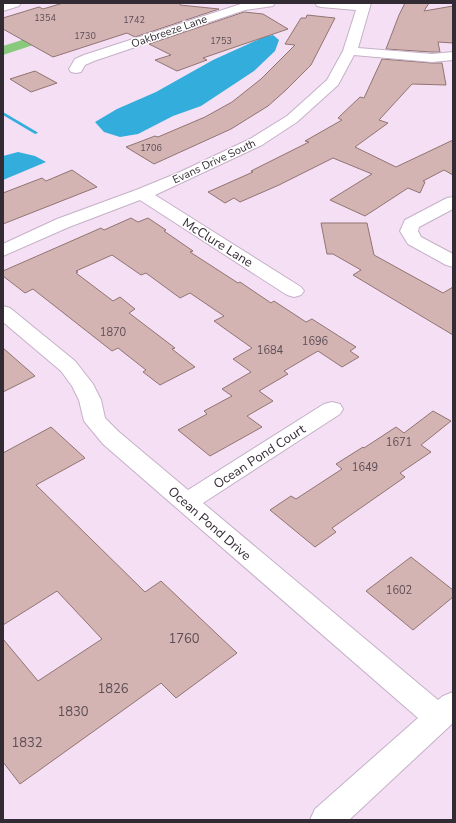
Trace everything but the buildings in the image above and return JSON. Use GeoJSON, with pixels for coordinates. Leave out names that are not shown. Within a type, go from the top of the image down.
{"type":"FeatureCollection","features":[{"type":"Feature","properties":{"kind":"street"},"geometry":{"type":"LineString","coordinates":[[3,7],[15,3]]}},
{"type":"Feature","properties":{"kind":"street","name":"Oakbreeze Lane"},"geometry":{"type":"LineString","coordinates":[[76,69],[80,62],[89,58],[243,7],[268,3]]}},
{"type":"Feature","properties":{"kind":"street"},"geometry":{"type":"LineString","coordinates":[[321,3],[364,5]]}},
{"type":"Feature","properties":{"kind":"street","name":"Evans Drive South"},"geometry":{"type":"LineString","coordinates":[[3,250],[63,222],[142,194],[256,142],[292,119],[333,82],[350,52],[364,5]]}},
{"type":"Feature","properties":{"kind":"street"},"geometry":{"type":"LineString","coordinates":[[350,52],[432,58],[453,56]]}},
{"type":"Feature","properties":{"kind":"street","name":"McClure Lane"},"geometry":{"type":"LineString","coordinates":[[142,194],[294,290]]}},
{"type":"Feature","properties":{"kind":"street"},"geometry":{"type":"LineString","coordinates":[[453,202],[411,224],[409,231],[414,240],[453,261]]}},
{"type":"Feature","properties":{"kind":"street","name":"Ocean Pond Drive"},"geometry":{"type":"LineString","coordinates":[[3,312],[68,366],[82,384],[90,400],[95,421],[111,438],[186,503],[446,712]]}},
{"type":"Feature","properties":{"kind":"street","name":"Ocean Pond Court"},"geometry":{"type":"LineString","coordinates":[[186,503],[332,409]]}},
{"type":"Feature","properties":{"kind":"street"},"geometry":{"type":"LineString","coordinates":[[326,820],[446,712]]}},
{"type":"Feature","properties":{"kind":"green space"},"geometry":{"type":"Polygon","coordinates":[[[140,3],[160,3],[3,55],[3,46],[140,3]]]}},
{"type":"Feature","properties":{"kind":"water"},"geometry":{"type":"Polygon","coordinates":[[[273,35],[279,40],[275,51],[254,71],[201,106],[173,116],[138,134],[120,137],[104,132],[95,122],[117,109],[156,92],[213,60],[264,37],[273,35]]]}},
{"type":"Feature","properties":{"kind":"water"},"geometry":{"type":"Polygon","coordinates":[[[18,152],[35,156],[46,162],[3,180],[3,156],[18,152]]]}},
{"type":"Feature","properties":{"kind":"waterway"},"geometry":{"type":"LineString","coordinates":[[3,113],[36,133]]}}]}
